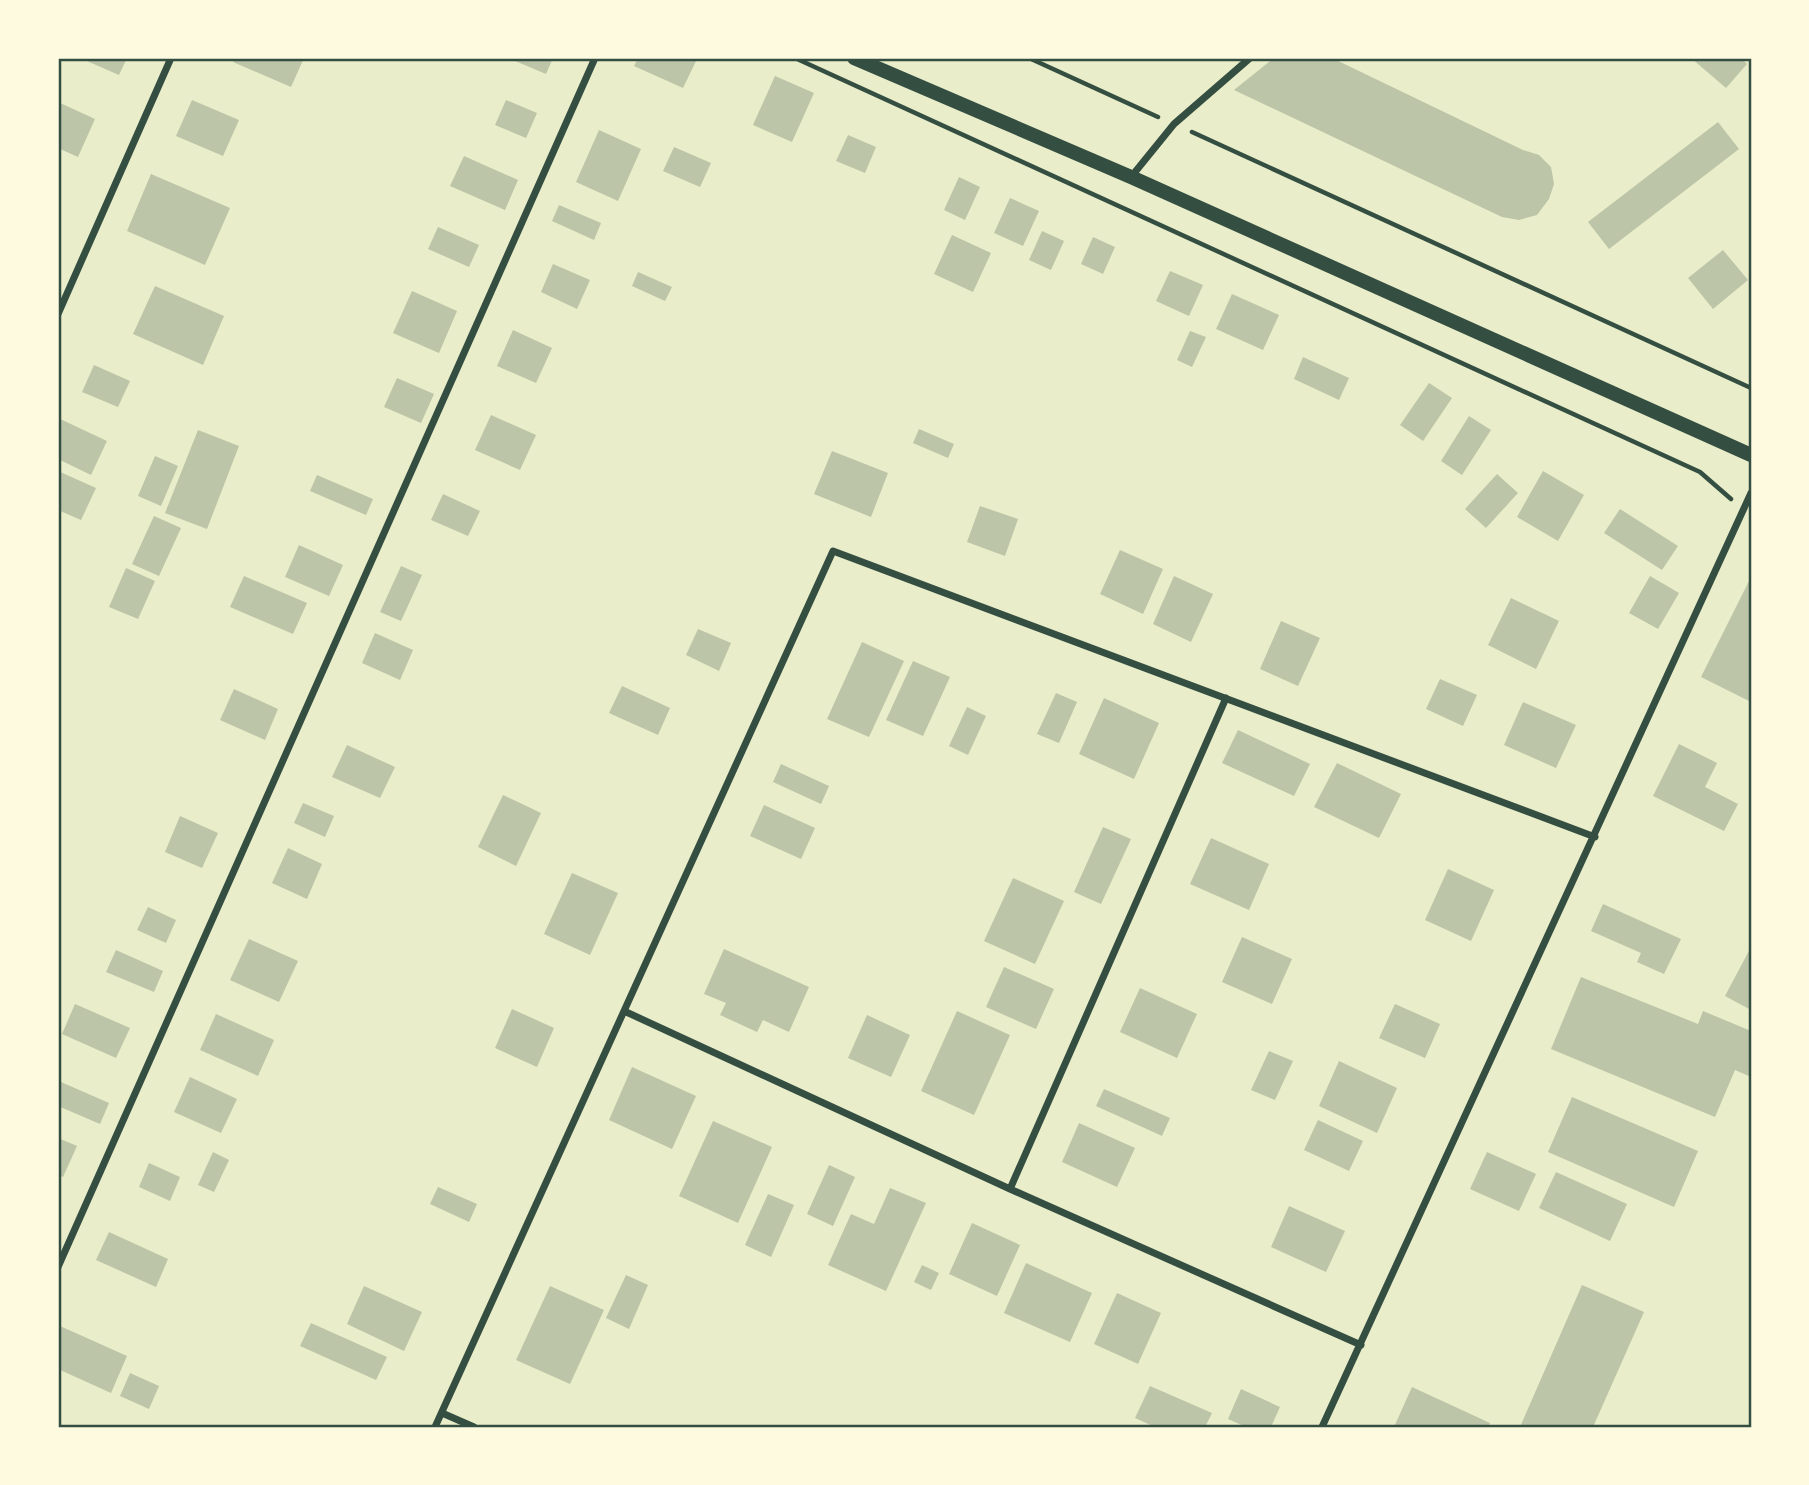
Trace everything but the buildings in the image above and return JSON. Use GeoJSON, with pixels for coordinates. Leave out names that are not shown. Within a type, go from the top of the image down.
{"type":"FeatureCollection","features":[{"type":"Feature","properties":{"kind":"main road"},"geometry":{"type":"LineString","coordinates":[[854,58],[1131,177],[1751,455]]}},
{"type":"Feature","properties":{"kind":"street"},"geometry":{"type":"LineString","coordinates":[[58,314],[171,58]]}},
{"type":"Feature","properties":{"kind":"street"},"geometry":{"type":"LineString","coordinates":[[58,1267],[595,58]]}},
{"type":"Feature","properties":{"kind":"street"},"geometry":{"type":"LineString","coordinates":[[1131,177],[1174,124],[1250,58]]}},
{"type":"Feature","properties":{"kind":"street"},"geometry":{"type":"LineString","coordinates":[[1322,1427],[1751,493]]}},
{"type":"Feature","properties":{"kind":"street"},"geometry":{"type":"LineString","coordinates":[[435,1427],[833,551],[1595,837]]}},
{"type":"Feature","properties":{"kind":"street"},"geometry":{"type":"LineString","coordinates":[[1010,1189],[1226,698]]}},
{"type":"Feature","properties":{"kind":"street"},"geometry":{"type":"LineString","coordinates":[[624,1011],[1010,1189],[1361,1345]]}},
{"type":"Feature","properties":{"kind":"street"},"geometry":{"type":"LineString","coordinates":[[442,1413],[474,1427]]}},
{"type":"Feature","properties":{"kind":"path"},"geometry":{"type":"LineString","coordinates":[[795,58],[1700,472],[1744,510]]}},
{"type":"Feature","properties":{"kind":"path"},"geometry":{"type":"LineString","coordinates":[[1029,58],[1751,388]]}}]}
